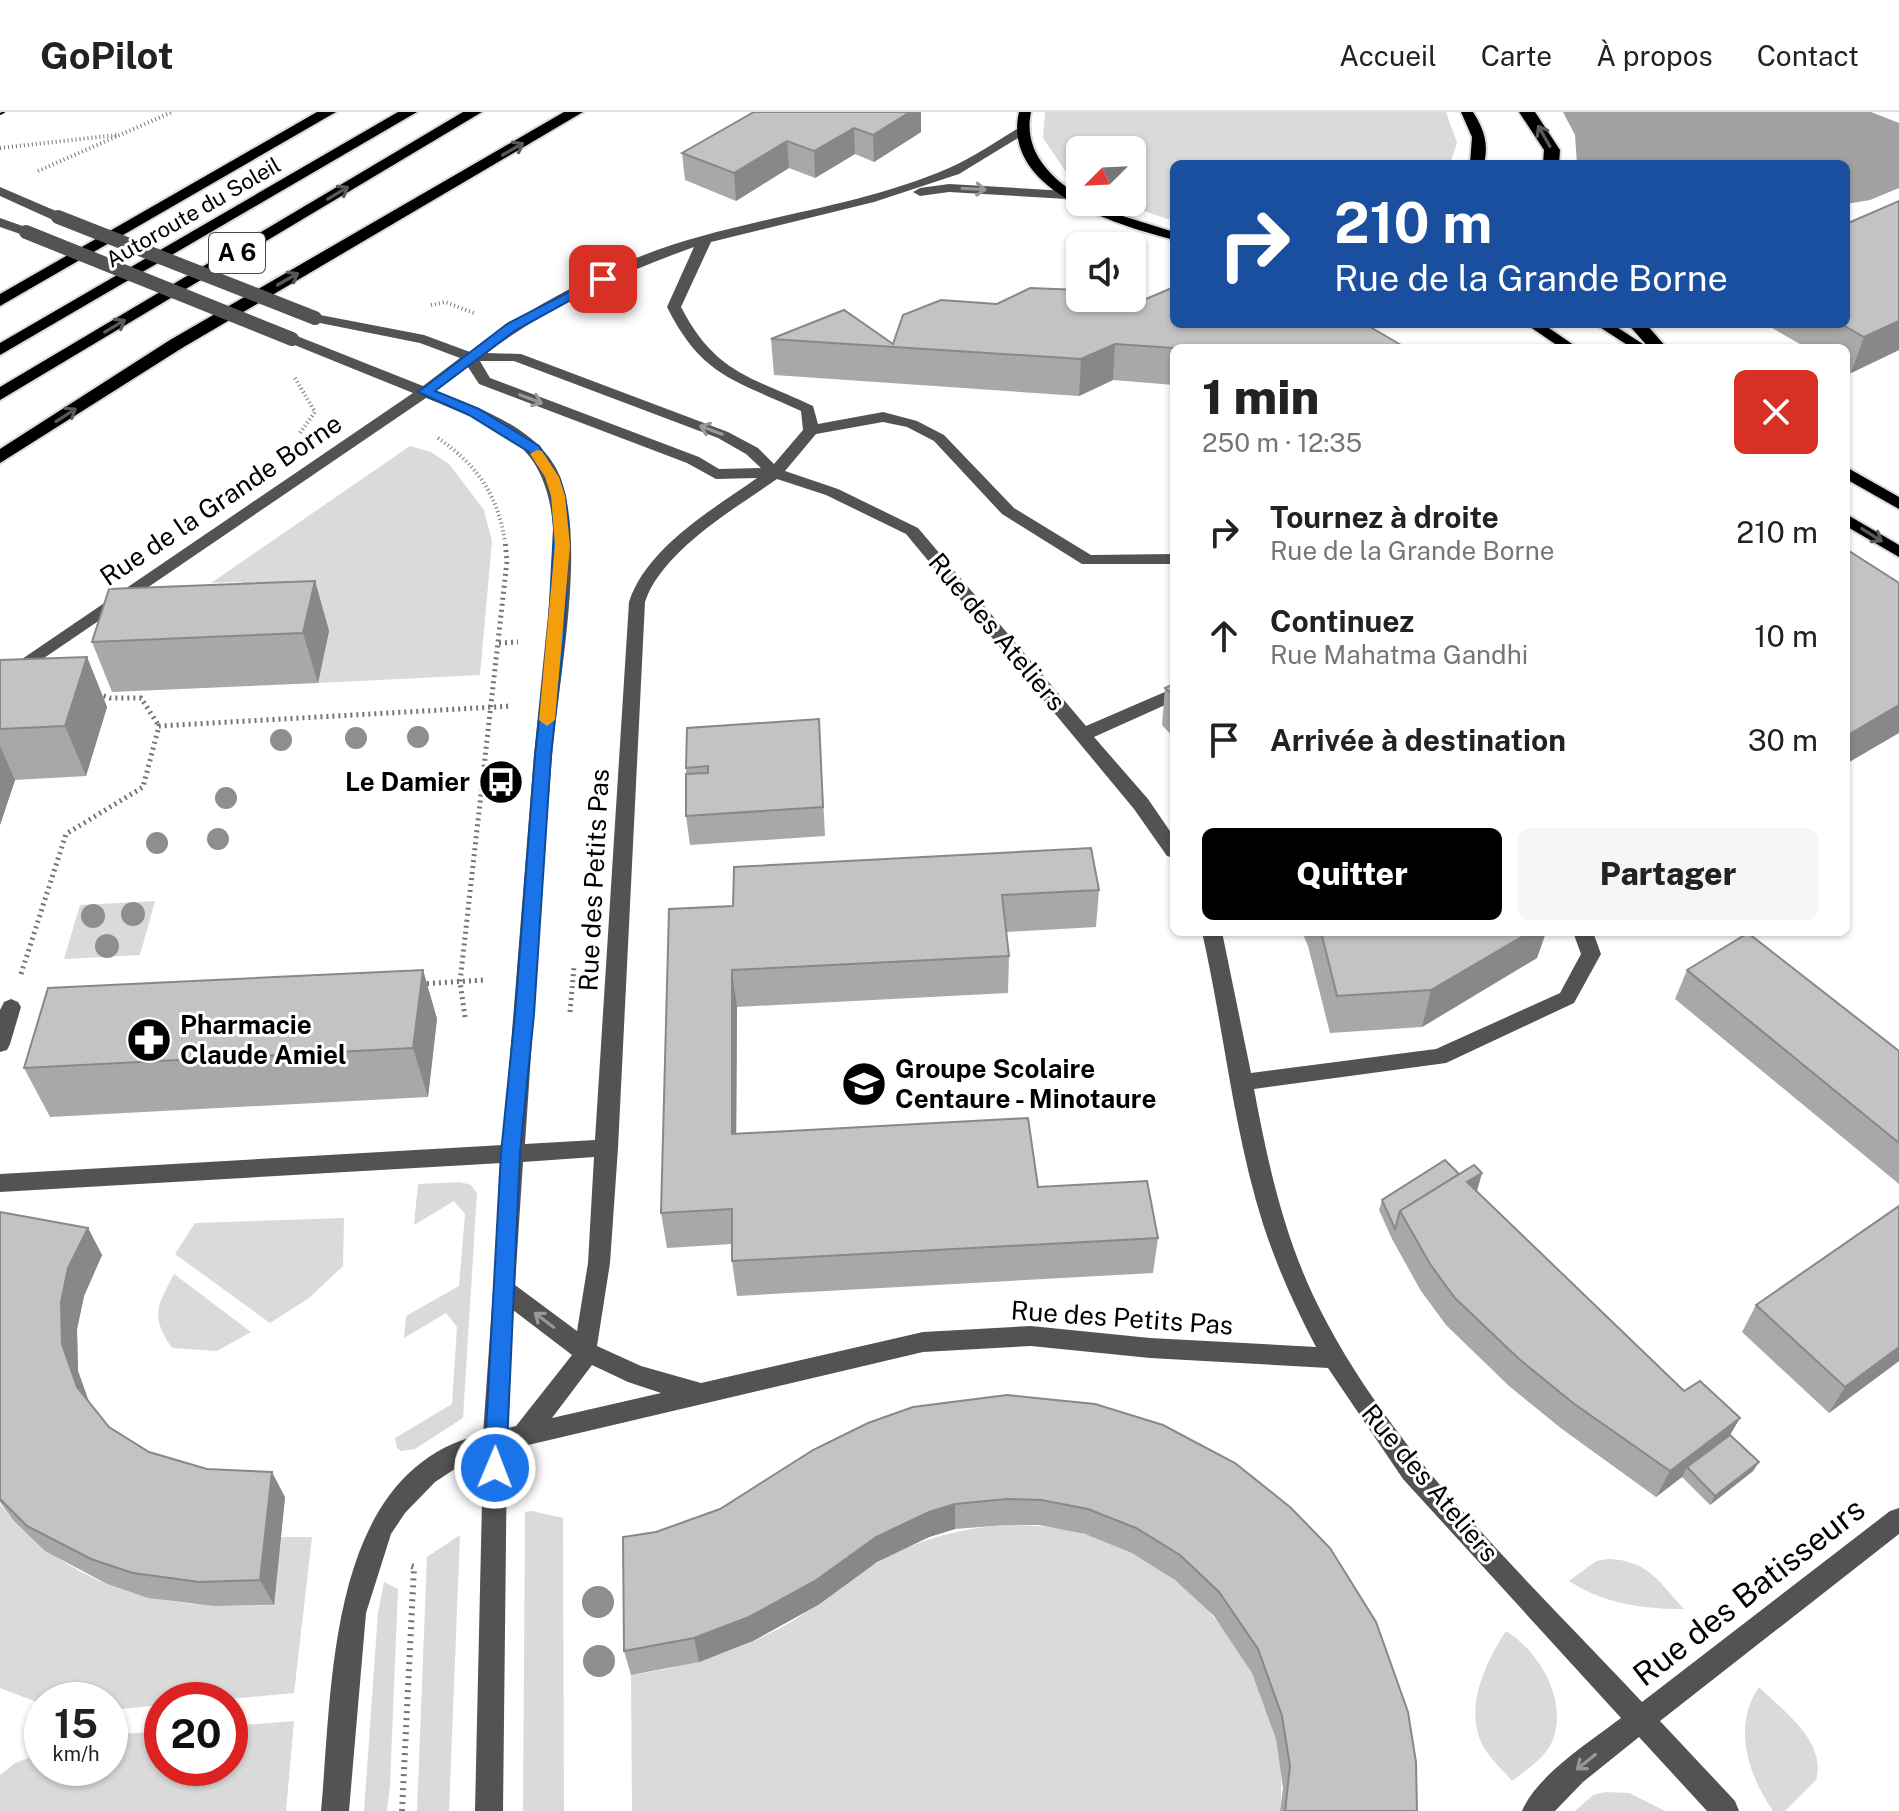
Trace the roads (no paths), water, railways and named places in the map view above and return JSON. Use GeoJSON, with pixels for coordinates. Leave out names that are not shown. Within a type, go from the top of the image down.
{"type":"FeatureCollection","features":[{"type":"Feature","properties":{"kind":"highway"},"geometry":{"type":"LineString","coordinates":[[0,301],[328,112]]}},
{"type":"Feature","properties":{"kind":"highway","name":"Autoroute du Soleil"},"geometry":{"type":"LineString","coordinates":[[0,350],[409,112]]}},
{"type":"Feature","properties":{"kind":"highway","name":"A 6"},"geometry":{"type":"LineString","coordinates":[[0,395],[474,112]]}},
{"type":"Feature","properties":{"kind":"highway"},"geometry":{"type":"LineString","coordinates":[[0,457],[176,344],[575,112]]}},
{"type":"Feature","properties":{"kind":"highway"},"geometry":{"type":"LineString","coordinates":[[1527,112],[1552,150],[1551,160]]}},
{"type":"Feature","properties":{"kind":"highway"},"geometry":{"type":"LineString","coordinates":[[1640,328],[1654,344]]}},
{"type":"Feature","properties":{"kind":"main road"},"geometry":{"type":"LineString","coordinates":[[1025,112],[1022,132],[1028,151],[1039,167],[1066,190]]}},
{"type":"Feature","properties":{"kind":"main road"},"geometry":{"type":"LineString","coordinates":[[1467,112],[1478,128],[1481,152],[1478,160]]}},
{"type":"Feature","properties":{"kind":"main road"},"geometry":{"type":"LineString","coordinates":[[1108,216],[1170,235]]}},
{"type":"Feature","properties":{"kind":"main road"},"geometry":{"type":"LineString","coordinates":[[1539,328],[1565,344]]}},
{"type":"Feature","properties":{"kind":"main road"},"geometry":{"type":"LineString","coordinates":[[1609,328],[1635,344]]}},
{"type":"Feature","properties":{"kind":"main road"},"geometry":{"type":"LineString","coordinates":[[1850,474],[1899,504]]}},
{"type":"Feature","properties":{"kind":"main road"},"geometry":{"type":"LineString","coordinates":[[1850,521],[1899,552]]}},
{"type":"Feature","properties":{"kind":"street"},"geometry":{"type":"LineString","coordinates":[[869,199],[954,171],[1022,132]]}},
{"type":"Feature","properties":{"kind":"street"},"geometry":{"type":"LineString","coordinates":[[869,199],[949,188],[1066,198]]}},
{"type":"Feature","properties":{"kind":"street"},"geometry":{"type":"LineString","coordinates":[[0,191],[58,217],[315,318],[424,339],[470,357],[516,357],[709,430],[752,451],[775,473]]}},
{"type":"Feature","properties":{"kind":"street","name":"Rue de la Grande Borne"},"geometry":{"type":"LineString","coordinates":[[0,682],[425,392],[512,327],[644,260],[705,239],[869,199]]}},
{"type":"Feature","properties":{"kind":"street"},"geometry":{"type":"LineString","coordinates":[[0,222],[474,412],[534,449],[552,477],[561,512],[563,545],[543,755],[525,1014],[510,1153],[495,1440],[489,1811]]}},
{"type":"Feature","properties":{"kind":"street"},"geometry":{"type":"LineString","coordinates":[[705,239],[674,307],[684,331],[722,372],[808,409],[811,431],[883,417],[912,424],[939,438],[1008,511],[1088,560],[1170,559]]}},
{"type":"Feature","properties":{"kind":"street"},"geometry":{"type":"LineString","coordinates":[[470,357],[484,381],[693,460],[716,474],[775,473]]}},
{"type":"Feature","properties":{"kind":"street","name":"Rue des Petits Pas"},"geometry":{"type":"LineString","coordinates":[[525,1433],[580,1365],[599,1263],[637,602],[643,584],[664,559],[711,518],[775,473],[811,431]]}},
{"type":"Feature","properties":{"kind":"street","name":"Rue des Ateliers"},"geometry":{"type":"LineString","coordinates":[[775,473],[832,492],[912,531],[1141,804],[1170,845]]}},
{"type":"Feature","properties":{"kind":"street"},"geometry":{"type":"LineString","coordinates":[[147,582],[164,591]]}},
{"type":"Feature","properties":{"kind":"street"},"geometry":{"type":"LineString","coordinates":[[1082,735],[1170,696]]}},
{"type":"Feature","properties":{"kind":"street","name":"Rue des Ateliers"},"geometry":{"type":"LineString","coordinates":[[1213,936],[1245,1082],[1257,1157],[1275,1223],[1288,1264],[1334,1358],[1367,1413],[1412,1471],[1725,1811]]}},
{"type":"Feature","properties":{"kind":"street"},"geometry":{"type":"LineString","coordinates":[[1245,1082],[1439,1057],[1567,998],[1591,954],[1584,936]]}},
{"type":"Feature","properties":{"kind":"street"},"geometry":{"type":"LineString","coordinates":[[0,1044],[11,1007]]}},
{"type":"Feature","properties":{"kind":"street"},"geometry":{"type":"LineString","coordinates":[[0,1183],[607,1148]]}},
{"type":"Feature","properties":{"kind":"street"},"geometry":{"type":"LineString","coordinates":[[503,1289],[585,1351]]}},
{"type":"Feature","properties":{"kind":"street","name":"Rue des Petits Pas"},"geometry":{"type":"LineString","coordinates":[[585,1351],[636,1375],[706,1395],[923,1342],[984,1338],[1031,1336],[1150,1348],[1334,1358]]}},
{"type":"Feature","properties":{"kind":"street"},"geometry":{"type":"LineString","coordinates":[[335,1811],[353,1613],[380,1529],[426,1474],[464,1449],[495,1440],[706,1395]]}},
{"type":"Feature","properties":{"kind":"street","name":"Rue des Batisseurs"},"geometry":{"type":"LineString","coordinates":[[1536,1811],[1573,1772],[1899,1519]]}},
{"type":"Feature","properties":{"kind":"tram line"},"geometry":{"type":"LineString","coordinates":[[0,114],[4,112]]}},
{"type":"Feature","properties":{"kind":"place","name":"Le Damier"},"geometry":{"type":"Point","coordinates":[501,782]}},
{"type":"Feature","properties":{"kind":"place","name":"Pharmacie Claude Amiel"},"geometry":{"type":"Point","coordinates":[149,1040]}},
{"type":"Feature","properties":{"kind":"place","name":"Groupe Scolaire Centaure - Minotaure"},"geometry":{"type":"Point","coordinates":[864,1084]}}]}
